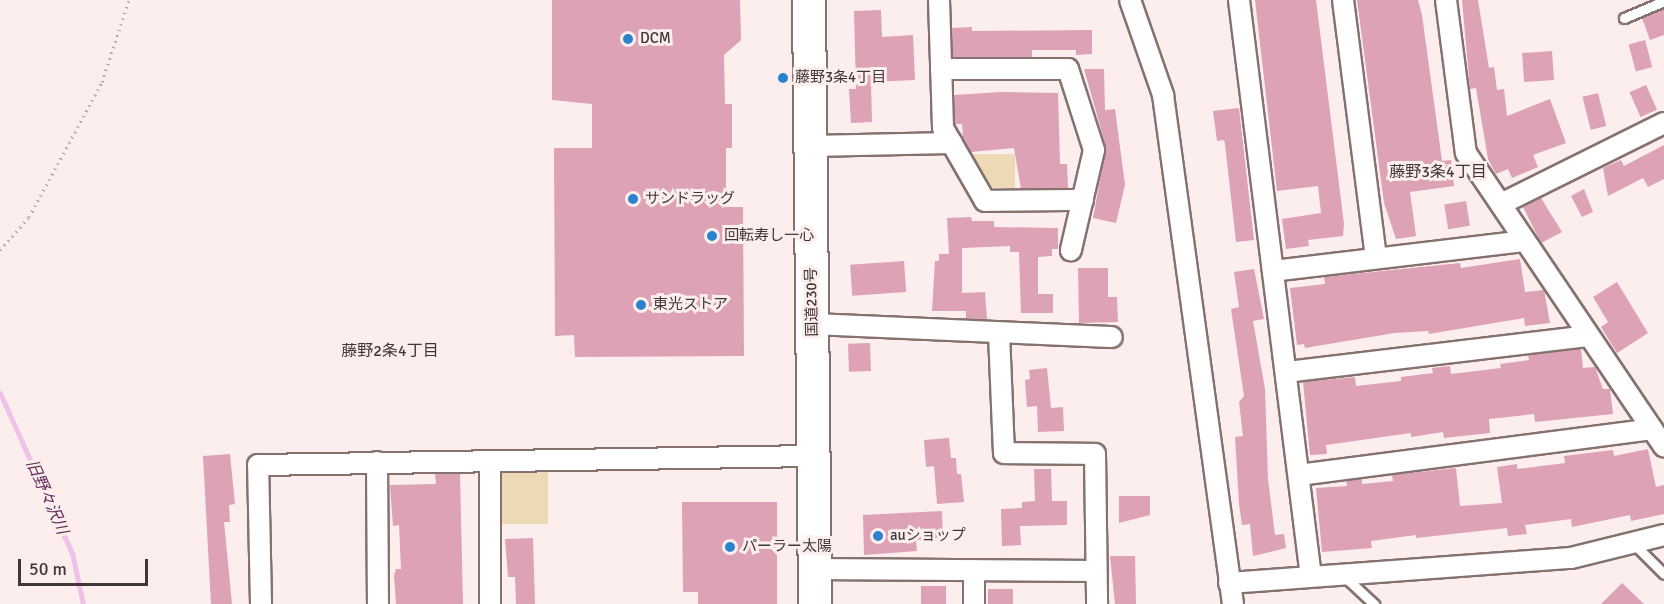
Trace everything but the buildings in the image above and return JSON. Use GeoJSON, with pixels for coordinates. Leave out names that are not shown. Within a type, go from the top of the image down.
{"type":"FeatureCollection","features":[{"type":"Feature","properties":{"kind":"highway","name":"国道230号"},"geometry":{"type":"LineString","coordinates":[[809,0],[815,604]]}},
{"type":"Feature","properties":{"kind":"street"},"geometry":{"type":"LineString","coordinates":[[939,0],[943,128],[985,201],[1083,200]]}},
{"type":"Feature","properties":{"kind":"street"},"geometry":{"type":"LineString","coordinates":[[1130,0],[1163,95],[1228,583],[1233,604]]}},
{"type":"Feature","properties":{"kind":"street"},"geometry":{"type":"LineString","coordinates":[[1239,0],[1311,577]]}},
{"type":"Feature","properties":{"kind":"street"},"geometry":{"type":"LineString","coordinates":[[1343,0],[1376,258]]}},
{"type":"Feature","properties":{"kind":"street"},"geometry":{"type":"LineString","coordinates":[[1446,0],[1466,153],[1664,447]]}},
{"type":"Feature","properties":{"kind":"street"},"geometry":{"type":"LineString","coordinates":[[941,69],[1068,69],[1094,150],[1071,250]]}},
{"type":"Feature","properties":{"kind":"street"},"geometry":{"type":"LineString","coordinates":[[1501,204],[1664,123]]}},
{"type":"Feature","properties":{"kind":"street"},"geometry":{"type":"LineString","coordinates":[[810,146],[952,143]]}},
{"type":"Feature","properties":{"kind":"street"},"geometry":{"type":"LineString","coordinates":[[1273,271],[1524,241]]}},
{"type":"Feature","properties":{"kind":"street"},"geometry":{"type":"LineString","coordinates":[[812,324],[999,334],[1112,337]]}},
{"type":"Feature","properties":{"kind":"street"},"geometry":{"type":"LineString","coordinates":[[999,334],[1004,453],[1095,454],[1097,604]]}},
{"type":"Feature","properties":{"kind":"street"},"geometry":{"type":"LineString","coordinates":[[1287,372],[1588,336]]}},
{"type":"Feature","properties":{"kind":"street"},"geometry":{"type":"LineString","coordinates":[[1299,475],[1652,429]]}},
{"type":"Feature","properties":{"kind":"street"},"geometry":{"type":"LineString","coordinates":[[261,604],[258,465],[812,456]]}},
{"type":"Feature","properties":{"kind":"street"},"geometry":{"type":"LineString","coordinates":[[490,461],[490,604]]}},
{"type":"Feature","properties":{"kind":"street"},"geometry":{"type":"LineString","coordinates":[[377,462],[378,604]]}},
{"type":"Feature","properties":{"kind":"street"},"geometry":{"type":"LineString","coordinates":[[1228,583],[1571,558],[1664,535]]}},
{"type":"Feature","properties":{"kind":"street"},"geometry":{"type":"LineString","coordinates":[[814,569],[1096,571]]}},
{"type":"Feature","properties":{"kind":"street"},"geometry":{"type":"LineString","coordinates":[[974,570],[974,604]]}},
{"type":"Feature","properties":{"kind":"lane"},"geometry":{"type":"LineString","coordinates":[[1624,18],[1664,1]]}},
{"type":"Feature","properties":{"kind":"lane"},"geometry":{"type":"LineString","coordinates":[[1633,543],[1664,574]]}},
{"type":"Feature","properties":{"kind":"lane"},"geometry":{"type":"LineString","coordinates":[[1343,575],[1374,604]]}},
{"type":"Feature","properties":{"kind":"path"},"geometry":{"type":"LineString","coordinates":[[0,250],[29,217],[102,82],[129,0]]}},
{"type":"Feature","properties":{"kind":"shaded area"},"geometry":{"type":"Polygon","coordinates":[[[970,154],[1015,154],[1015,189],[987,187],[970,154]]]}},
{"type":"Feature","properties":{"kind":"shaded area"},"geometry":{"type":"Polygon","coordinates":[[[500,470],[548,470],[548,524],[500,524],[500,470]]]}},
{"type":"Feature","properties":{"kind":"waterway","name":"旧野々沢川"},"geometry":{"type":"LineString","coordinates":[[0,393],[72,553],[83,604]]}},
{"type":"Feature","properties":{"kind":"place","name":"DCM"},"geometry":{"type":"Point","coordinates":[628,39]}},
{"type":"Feature","properties":{"kind":"place","name":"藤野3条4丁目"},"geometry":{"type":"Point","coordinates":[783,78]}},
{"type":"Feature","properties":{"kind":"place","name":"サンドラッグ"},"geometry":{"type":"Point","coordinates":[633,199]}},
{"type":"Feature","properties":{"kind":"place","name":"回転寿し一心"},"geometry":{"type":"Point","coordinates":[712,236]}},
{"type":"Feature","properties":{"kind":"place","name":"東光ストア"},"geometry":{"type":"Point","coordinates":[641,305]}},
{"type":"Feature","properties":{"kind":"place","name":"auショップ"},"geometry":{"type":"Point","coordinates":[878,536]}},
{"type":"Feature","properties":{"kind":"place","name":"パーラー太陽"},"geometry":{"type":"Point","coordinates":[730,547]}},
{"type":"Feature","properties":{"kind":"district","name":"藤野3条4丁目"},"geometry":{"type":"Point","coordinates":[1438,172]}},
{"type":"Feature","properties":{"kind":"district","name":"藤野2条4丁目"},"geometry":{"type":"Point","coordinates":[390,351]}}]}
